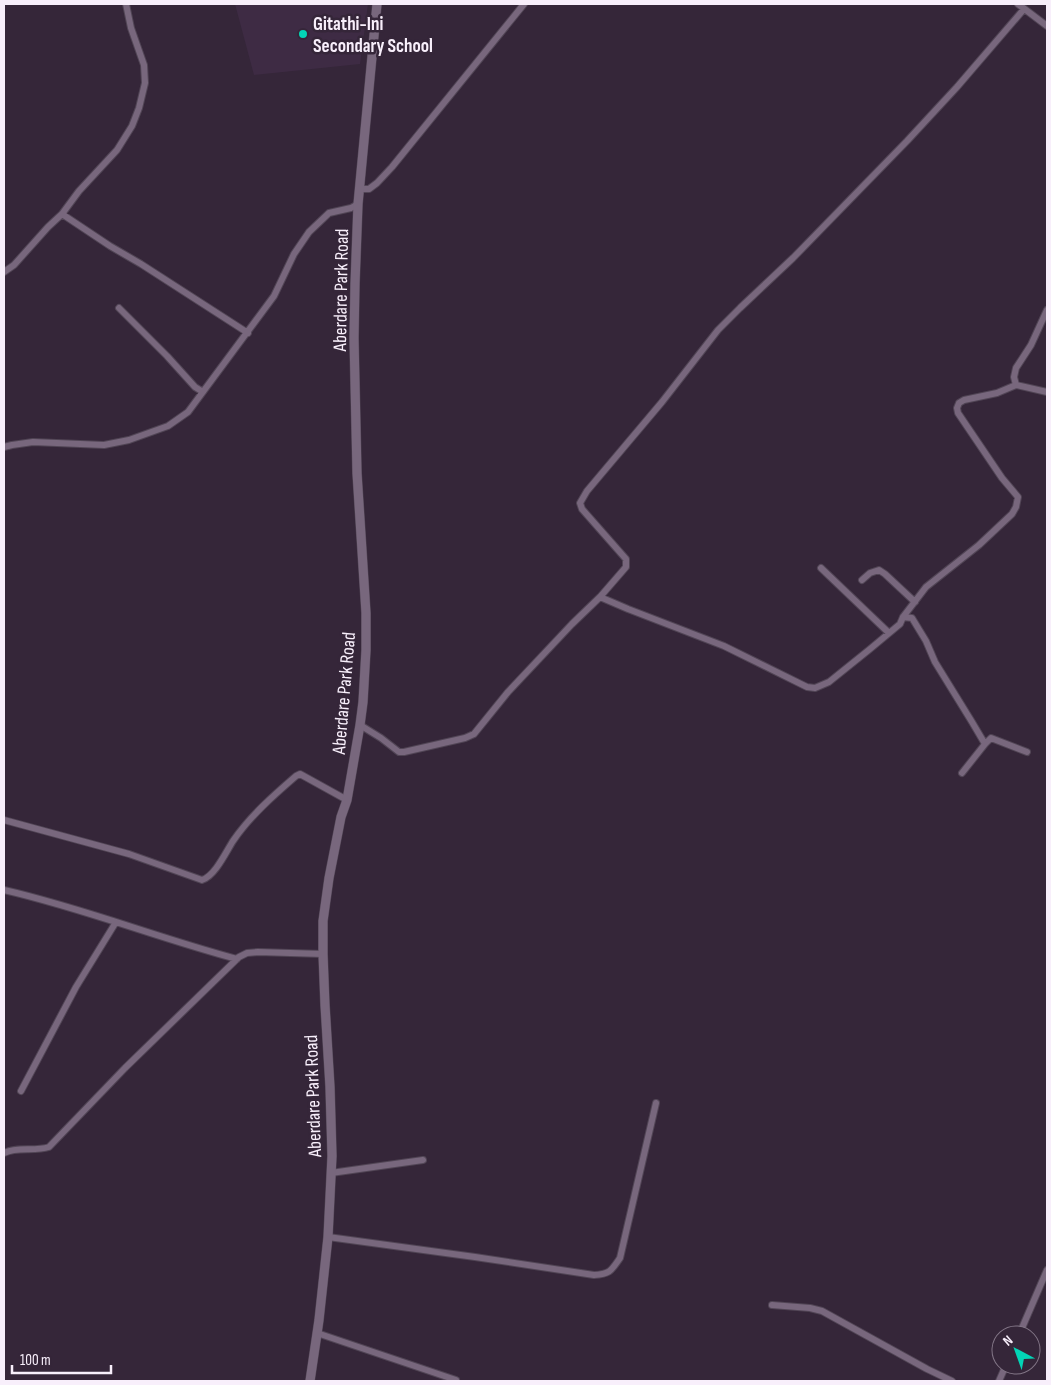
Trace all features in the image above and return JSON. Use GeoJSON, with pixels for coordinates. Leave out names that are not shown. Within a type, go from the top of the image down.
{"type":"FeatureCollection","features":[{"type":"Feature","properties":{"kind":"street"},"geometry":{"type":"LineString","coordinates":[[4,272],[14,265],[42,233],[62,214],[79,191],[117,150],[132,126],[145,83],[144,65],[131,28],[126,4]]}},
{"type":"Feature","properties":{"kind":"street","name":"Aberdare Park Road"},"geometry":{"type":"LineString","coordinates":[[310,1381],[328,1237],[332,1156],[323,954],[324,921],[329,878],[347,800],[360,725],[366,641],[357,473],[354,338],[358,204],[377,4]]}},
{"type":"Feature","properties":{"kind":"street"},"geometry":{"type":"LineString","coordinates":[[360,189],[369,188],[377,183],[392,168],[524,4]]}},
{"type":"Feature","properties":{"kind":"street"},"geometry":{"type":"LineString","coordinates":[[360,725],[399,752],[465,738],[474,734],[515,685],[626,568],[626,559],[582,509],[580,502],[587,491],[662,402],[718,330],[793,258],[957,87],[1021,6],[1047,26]]}},
{"type":"Feature","properties":{"kind":"street"},"geometry":{"type":"LineString","coordinates":[[4,447],[33,442],[104,445],[129,440],[168,426],[188,412],[248,333],[274,296],[294,254],[310,232],[329,213],[351,208],[358,204]]}},
{"type":"Feature","properties":{"kind":"street"},"geometry":{"type":"LineString","coordinates":[[62,214],[248,333]]}},
{"type":"Feature","properties":{"kind":"street"},"geometry":{"type":"LineString","coordinates":[[119,308],[195,387],[203,392]]}},
{"type":"Feature","properties":{"kind":"street"},"geometry":{"type":"LineString","coordinates":[[1016,385],[1014,377],[1016,368],[1031,345],[1047,310]]}},
{"type":"Feature","properties":{"kind":"street"},"geometry":{"type":"LineString","coordinates":[[600,597],[724,646],[807,687],[816,688],[829,682],[900,624],[903,617],[926,587],[980,545],[1012,514],[1016,507],[1018,497],[1002,478],[958,413],[959,403],[964,400],[997,393],[1016,385],[1047,392]]}},
{"type":"Feature","properties":{"kind":"street"},"geometry":{"type":"LineString","coordinates":[[821,568],[890,633]]}},
{"type":"Feature","properties":{"kind":"street"},"geometry":{"type":"LineString","coordinates":[[862,580],[870,573],[879,570],[915,602]]}},
{"type":"Feature","properties":{"kind":"street"},"geometry":{"type":"LineString","coordinates":[[903,617],[912,618],[926,640],[935,662],[985,744]]}},
{"type":"Feature","properties":{"kind":"street"},"geometry":{"type":"LineString","coordinates":[[962,773],[991,738],[1026,752]]}},
{"type":"Feature","properties":{"kind":"street"},"geometry":{"type":"LineString","coordinates":[[4,820],[129,854],[202,880],[213,872],[244,827],[285,786],[300,774],[347,800]]}},
{"type":"Feature","properties":{"kind":"street"},"geometry":{"type":"LineString","coordinates":[[4,890],[95,914],[190,946],[236,959]]}},
{"type":"Feature","properties":{"kind":"street"},"geometry":{"type":"LineString","coordinates":[[21,1091],[76,987],[116,922]]}},
{"type":"Feature","properties":{"kind":"street"},"geometry":{"type":"LineString","coordinates":[[4,1154],[17,1149],[49,1147],[125,1068],[236,959],[247,953],[258,952],[323,954]]}},
{"type":"Feature","properties":{"kind":"street"},"geometry":{"type":"LineString","coordinates":[[328,1237],[475,1257],[594,1276],[604,1274],[612,1270],[620,1258],[656,1103]]}},
{"type":"Feature","properties":{"kind":"street"},"geometry":{"type":"LineString","coordinates":[[331,1172],[423,1160]]}},
{"type":"Feature","properties":{"kind":"street"},"geometry":{"type":"LineString","coordinates":[[1023,1325],[1047,1270]]}},
{"type":"Feature","properties":{"kind":"street"},"geometry":{"type":"LineString","coordinates":[[772,1305],[810,1308],[822,1311],[952,1381]]}},
{"type":"Feature","properties":{"kind":"street"},"geometry":{"type":"LineString","coordinates":[[317,1333],[456,1380]]}},
{"type":"Feature","properties":{"kind":"shaded area","name":"Gitathi-Ini Secondary School"},"geometry":{"type":"Polygon","coordinates":[[[235,4],[368,4],[360,64],[254,75],[235,4]]]}},
{"type":"Feature","properties":{"kind":"place","name":"Gitathi-Ini Secondary School"},"geometry":{"type":"Point","coordinates":[303,34]}}]}
